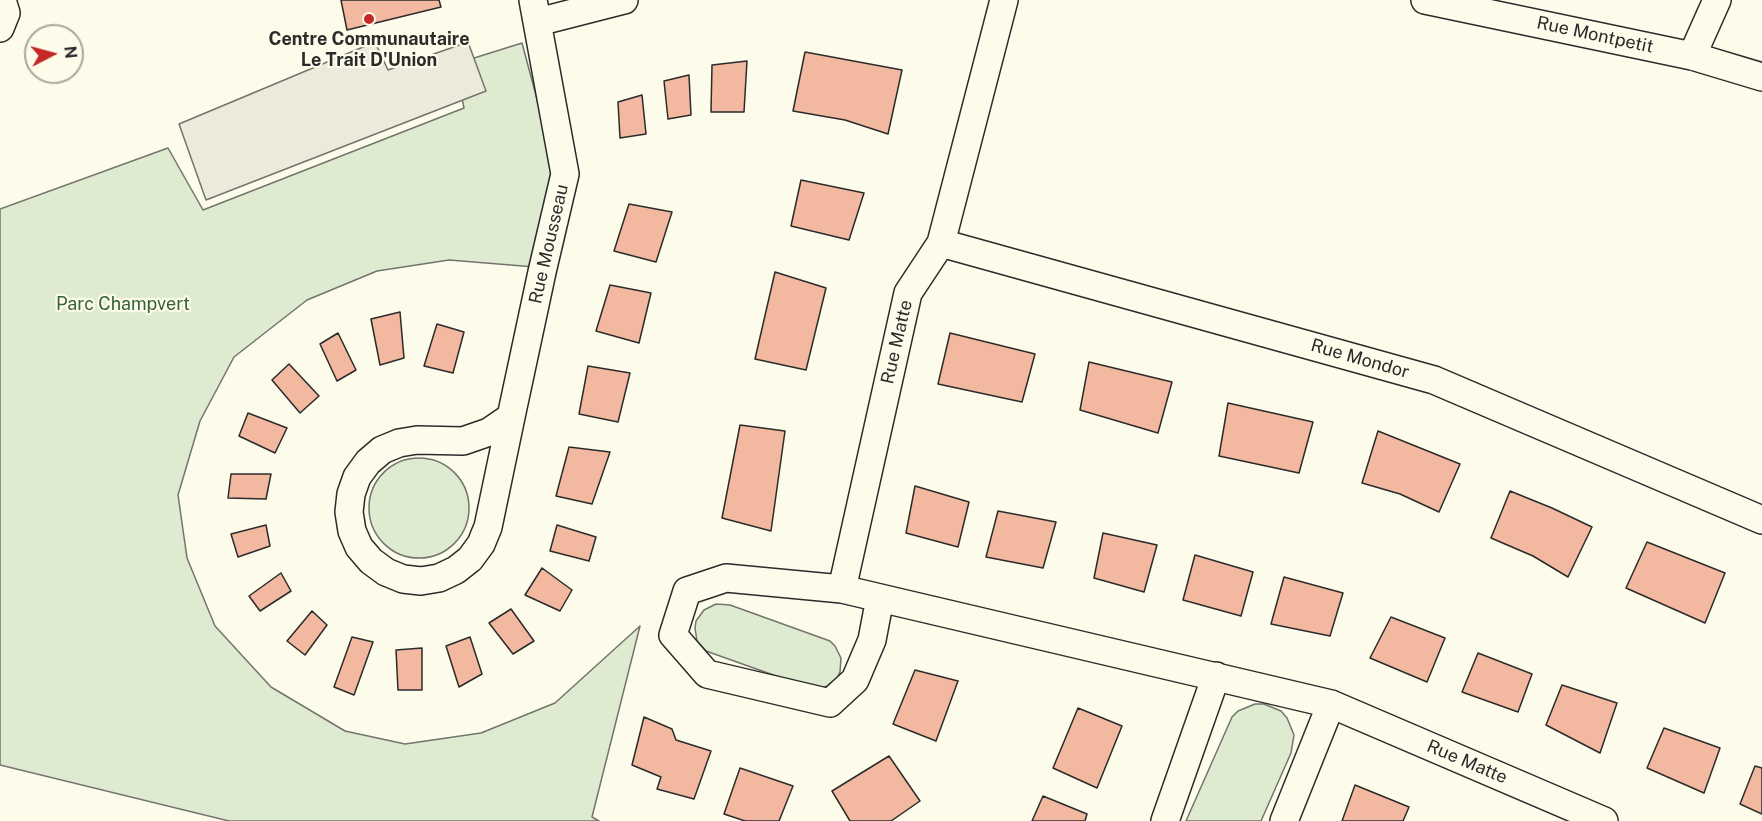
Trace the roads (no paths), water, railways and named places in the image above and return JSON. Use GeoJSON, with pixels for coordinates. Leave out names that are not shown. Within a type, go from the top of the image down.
{"type":"FeatureCollection","features":[{"type":"Feature","properties":{"kind":"street"},"geometry":{"type":"LineString","coordinates":[[0,28],[6,13],[2,0]]}},
{"type":"Feature","properties":{"kind":"street"},"geometry":{"type":"LineString","coordinates":[[536,11],[624,0]]}},
{"type":"Feature","properties":{"kind":"street","name":"Rue Matte"},"geometry":{"type":"LineString","coordinates":[[842,590],[908,293],[941,243],[1004,0]]}},
{"type":"Feature","properties":{"kind":"street","name":"Rue Montpetit"},"geometry":{"type":"LineString","coordinates":[[1425,0],[1692,56],[1762,77]]}},
{"type":"Feature","properties":{"kind":"street"},"geometry":{"type":"LineString","coordinates":[[1692,56],[1717,0]]}},
{"type":"Feature","properties":{"kind":"street","name":"Rue Mousseau"},"geometry":{"type":"LineString","coordinates":[[511,417],[489,432],[463,441],[417,440],[399,443],[382,450],[368,462],[357,477],[351,494],[349,512],[352,531],[359,547],[371,561],[386,572],[403,579],[421,581],[439,578],[456,570],[470,559],[481,544],[488,527],[565,174],[536,11]]}},
{"type":"Feature","properties":{"kind":"street","name":"Rue Mondor"},"geometry":{"type":"LineString","coordinates":[[941,243],[1434,380],[1762,520]]}},
{"type":"Feature","properties":{"kind":"street","name":"Rue Matte"},"geometry":{"type":"LineString","coordinates":[[880,598],[872,640],[855,680],[830,704],[707,674],[673,635],[687,591],[726,578],[842,590],[880,598],[1216,676],[1331,704],[1604,821]]}},
{"type":"Feature","properties":{"kind":"street"},"geometry":{"type":"LineString","coordinates":[[1165,821],[1216,676]]}},
{"type":"Feature","properties":{"kind":"street"},"geometry":{"type":"LineString","coordinates":[[1284,821],[1331,704]]}},
{"type":"Feature","properties":{"kind":"place","name":"Centre Communautaire Le Trait D'Union"},"geometry":{"type":"Point","coordinates":[369,19]}},
{"type":"Feature","properties":{"kind":"park label","name":"Parc Champvert"},"geometry":{"type":"Point","coordinates":[123,304]}}]}
